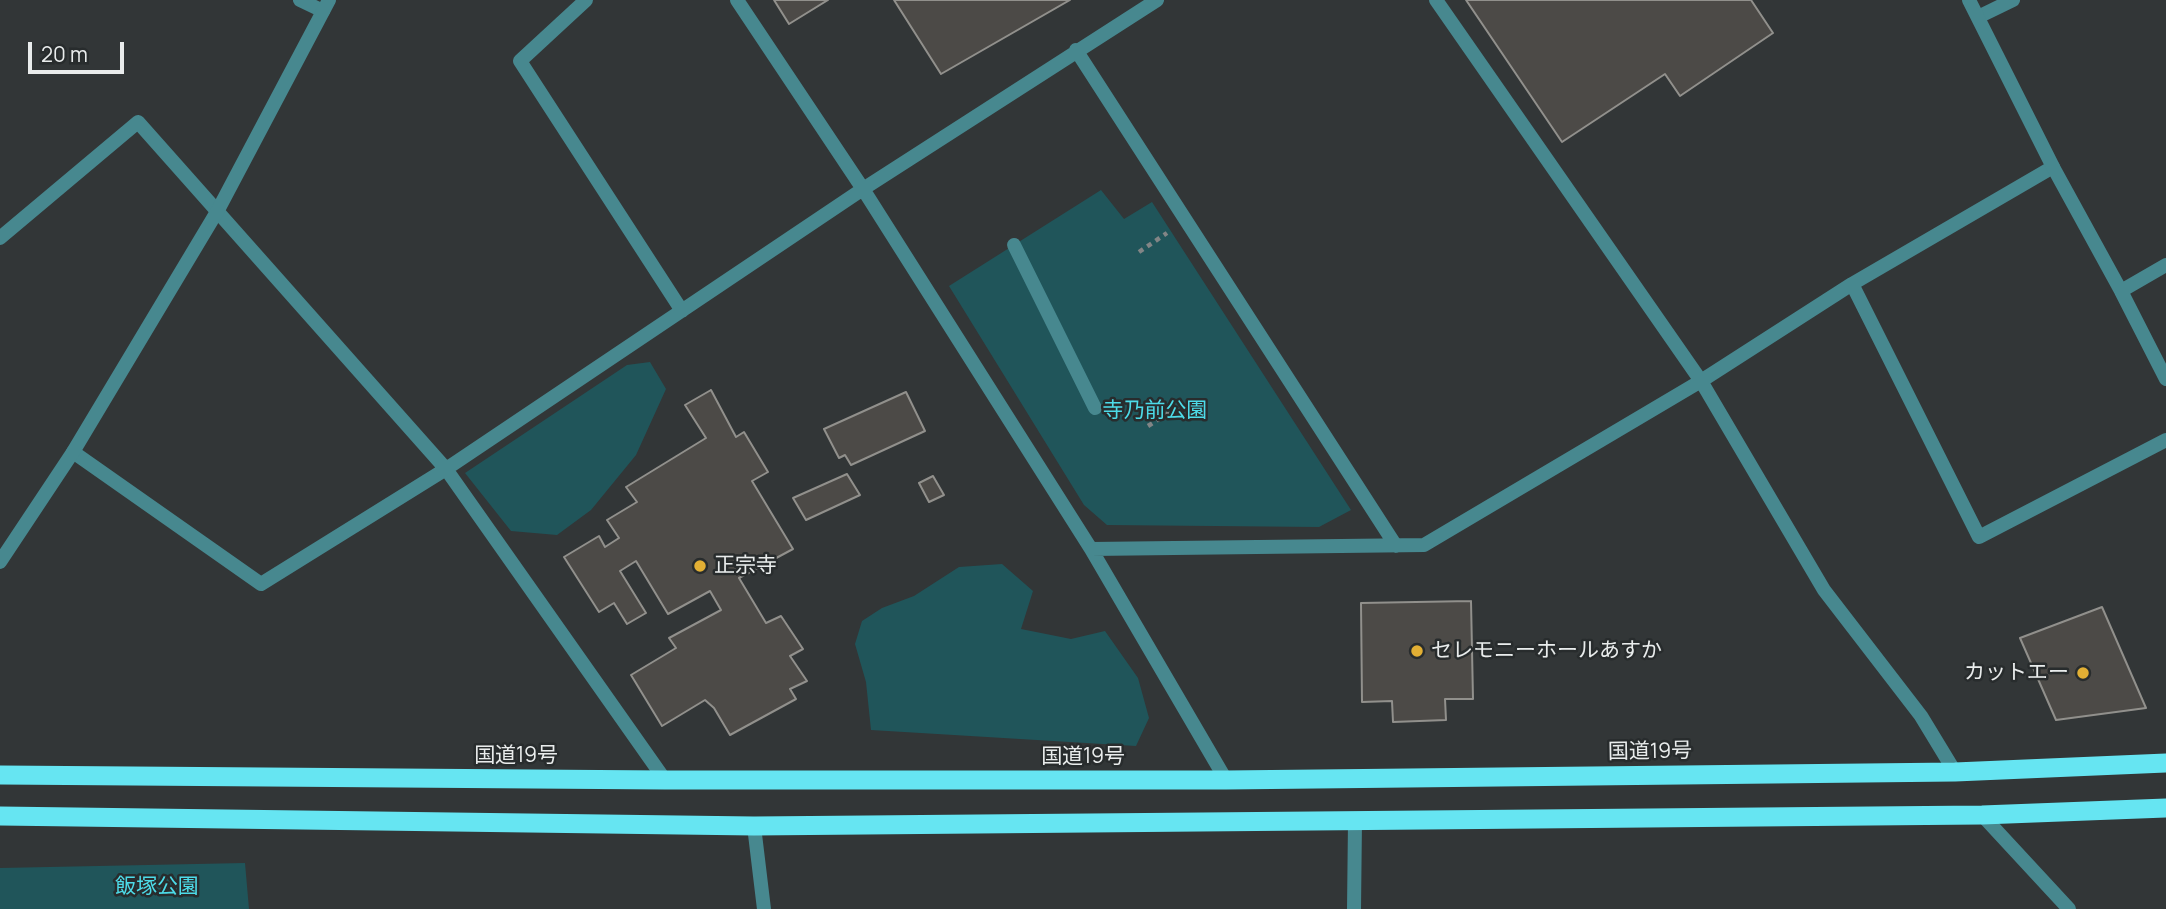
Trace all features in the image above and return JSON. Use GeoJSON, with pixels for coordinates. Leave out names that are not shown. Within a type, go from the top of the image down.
{"type":"FeatureCollection","features":[{"type":"Feature","properties":{"kind":"highway","name":"国道19号"},"geometry":{"type":"LineString","coordinates":[[0,775],[665,780],[1226,780],[1955,772],[2166,763]]}},
{"type":"Feature","properties":{"kind":"highway"},"geometry":{"type":"LineString","coordinates":[[0,816],[754,826],[1982,815],[2166,808]]}},
{"type":"Feature","properties":{"kind":"street"},"geometry":{"type":"LineString","coordinates":[[0,562],[73,452],[218,210],[326,6],[300,0]]}},
{"type":"Feature","properties":{"kind":"street"},"geometry":{"type":"LineString","coordinates":[[586,0],[520,61],[682,311]]}},
{"type":"Feature","properties":{"kind":"street"},"geometry":{"type":"LineString","coordinates":[[737,0],[863,189],[1091,549],[1226,780]]}},
{"type":"Feature","properties":{"kind":"street"},"geometry":{"type":"LineString","coordinates":[[73,452],[261,584],[446,469],[863,189],[1157,0]]}},
{"type":"Feature","properties":{"kind":"street"},"geometry":{"type":"LineString","coordinates":[[1436,0],[1701,381],[1824,590],[1920,716],[1955,772]]}},
{"type":"Feature","properties":{"kind":"street"},"geometry":{"type":"LineString","coordinates":[[1969,0],[2053,167],[2122,291],[2166,379]]}},
{"type":"Feature","properties":{"kind":"street"},"geometry":{"type":"LineString","coordinates":[[1978,18],[2013,0]]}},
{"type":"Feature","properties":{"kind":"street"},"geometry":{"type":"LineString","coordinates":[[1076,50],[1396,545]]}},
{"type":"Feature","properties":{"kind":"street"},"geometry":{"type":"LineString","coordinates":[[0,238],[138,121],[446,469],[665,780]]}},
{"type":"Feature","properties":{"kind":"street"},"geometry":{"type":"LineString","coordinates":[[1091,549],[1424,545],[1701,381],[1852,284],[2053,167]]}},
{"type":"Feature","properties":{"kind":"street"},"geometry":{"type":"LineString","coordinates":[[1014,245],[1095,408]]}},
{"type":"Feature","properties":{"kind":"street"},"geometry":{"type":"LineString","coordinates":[[2122,291],[2166,265]]}},
{"type":"Feature","properties":{"kind":"street"},"geometry":{"type":"LineString","coordinates":[[1852,284],[1979,537],[2166,440]]}},
{"type":"Feature","properties":{"kind":"street"},"geometry":{"type":"LineString","coordinates":[[1982,815],[2067,908]]}},
{"type":"Feature","properties":{"kind":"street"},"geometry":{"type":"LineString","coordinates":[[1354,909],[1355,821]]}},
{"type":"Feature","properties":{"kind":"street"},"geometry":{"type":"LineString","coordinates":[[754,826],[764,909]]}},
{"type":"Feature","properties":{"kind":"path"},"geometry":{"type":"LineString","coordinates":[[1139,252],[1186,220]]}},
{"type":"Feature","properties":{"kind":"path"},"geometry":{"type":"LineString","coordinates":[[1148,426],[1178,407]]}},
{"type":"Feature","properties":{"kind":"green space","name":"寺乃前公園"},"geometry":{"type":"Polygon","coordinates":[[[1101,190],[1124,219],[1152,202],[1351,510],[1319,527],[1107,525],[1084,505],[949,286],[1101,190]]]}},
{"type":"Feature","properties":{"kind":"green space"},"geometry":{"type":"Polygon","coordinates":[[[650,362],[666,389],[636,455],[591,510],[557,535],[511,531],[465,473],[627,365],[650,362]]]}},
{"type":"Feature","properties":{"kind":"green space"},"geometry":{"type":"Polygon","coordinates":[[[1002,564],[1033,591],[1021,629],[1071,639],[1105,631],[1138,678],[1149,718],[1136,746],[871,730],[866,682],[855,644],[862,621],[882,608],[914,596],[959,567],[1002,564]]]}},
{"type":"Feature","properties":{"kind":"green space","name":"飯塚公園"},"geometry":{"type":"Polygon","coordinates":[[[245,863],[249,909],[0,909],[0,868],[245,863]]]}},
{"type":"Feature","properties":{"kind":"building"},"geometry":{"type":"Polygon","coordinates":[[[774,0],[828,0],[789,24],[774,0]]]}},
{"type":"Feature","properties":{"kind":"building"},"geometry":{"type":"Polygon","coordinates":[[[894,0],[1070,0],[941,74],[894,0]]]}},
{"type":"Feature","properties":{"kind":"building"},"geometry":{"type":"Polygon","coordinates":[[[1466,0],[1751,0],[1773,33],[1680,96],[1665,74],[1562,142],[1466,0]]]}},
{"type":"Feature","properties":{"kind":"building","name":"正宗寺"},"geometry":{"type":"Polygon","coordinates":[[[711,390],[736,437],[744,432],[768,472],[752,481],[793,549],[739,578],[766,623],[781,616],[803,649],[790,656],[807,681],[790,689],[796,699],[730,735],[714,708],[705,700],[662,726],[631,675],[676,648],[669,638],[721,610],[710,591],[668,614],[636,561],[620,571],[646,613],[627,624],[614,603],[599,612],[564,557],[599,536],[605,547],[619,538],[607,520],[637,502],[626,487],[706,438],[685,405],[711,390]]]}},
{"type":"Feature","properties":{"kind":"building"},"geometry":{"type":"Polygon","coordinates":[[[906,392],[925,431],[851,465],[845,455],[839,458],[824,429],[906,392]]]}},
{"type":"Feature","properties":{"kind":"building"},"geometry":{"type":"Polygon","coordinates":[[[847,474],[860,495],[806,520],[793,498],[847,474]]]}},
{"type":"Feature","properties":{"kind":"building"},"geometry":{"type":"Polygon","coordinates":[[[933,476],[944,495],[929,502],[919,483],[933,476]]]}},
{"type":"Feature","properties":{"kind":"building","name":"セレモニーホールあすか"},"geometry":{"type":"Polygon","coordinates":[[[1471,601],[1473,699],[1445,699],[1446,720],[1393,722],[1392,701],[1362,702],[1361,603],[1471,601]]]}},
{"type":"Feature","properties":{"kind":"building","name":"カットエー"},"geometry":{"type":"Polygon","coordinates":[[[2102,607],[2146,708],[2056,720],[2020,638],[2102,607]]]}},
{"type":"Feature","properties":{"kind":"place","name":"正宗寺"},"geometry":{"type":"Point","coordinates":[700,566]}},
{"type":"Feature","properties":{"kind":"place","name":"セレモニーホールあすか"},"geometry":{"type":"Point","coordinates":[1417,651]}},
{"type":"Feature","properties":{"kind":"place","name":"カットエー"},"geometry":{"type":"Point","coordinates":[2083,673]}}]}
